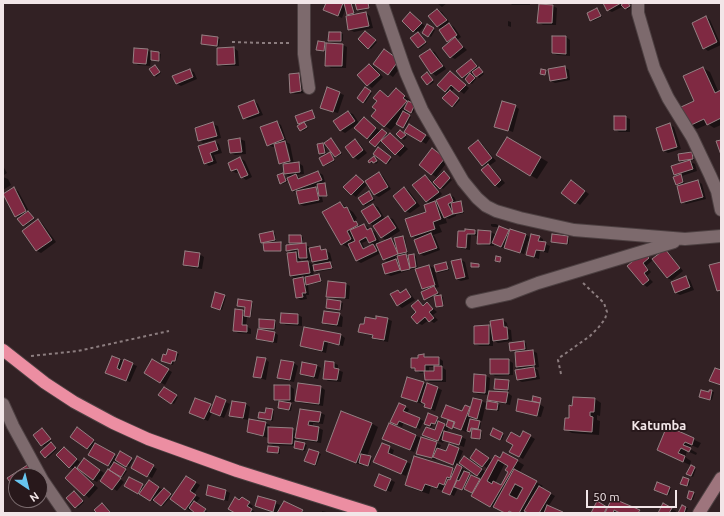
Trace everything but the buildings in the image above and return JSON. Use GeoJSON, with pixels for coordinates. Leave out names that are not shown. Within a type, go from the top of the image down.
{"type":"FeatureCollection","features":[{"type":"Feature","properties":{"kind":"highway"},"geometry":{"type":"LineString","coordinates":[[6,354],[74,402],[113,423],[148,439],[237,471],[371,513]]}},
{"type":"Feature","properties":{"kind":"street"},"geometry":{"type":"LineString","coordinates":[[304,3],[303,42],[309,88]]}},
{"type":"Feature","properties":{"kind":"street"},"geometry":{"type":"LineString","coordinates":[[382,3],[406,73],[422,110],[463,181],[477,198],[486,206],[496,211],[520,218],[574,230],[685,239]]}},
{"type":"Feature","properties":{"kind":"street"},"geometry":{"type":"LineString","coordinates":[[636,6],[654,68],[668,98],[692,137],[710,175],[721,210]]}},
{"type":"Feature","properties":{"kind":"street"},"geometry":{"type":"LineString","coordinates":[[472,302],[509,294],[538,283],[657,246],[685,239],[721,236]]}},
{"type":"Feature","properties":{"kind":"street"},"geometry":{"type":"LineString","coordinates":[[3,404],[13,426],[43,481],[66,513]]}},
{"type":"Feature","properties":{"kind":"street"},"geometry":{"type":"LineString","coordinates":[[699,513],[721,478]]}},
{"type":"Feature","properties":{"kind":"path"},"geometry":{"type":"LineString","coordinates":[[232,42],[303,42]]}},
{"type":"Feature","properties":{"kind":"path"},"geometry":{"type":"LineString","coordinates":[[561,374],[558,360],[559,358],[590,336],[601,324],[607,312],[604,303],[573,272]]}},
{"type":"Feature","properties":{"kind":"path"},"geometry":{"type":"LineString","coordinates":[[6,354],[78,351],[169,331]]}},
{"type":"Feature","properties":{"kind":"district","name":"Katumba"},"geometry":{"type":"Point","coordinates":[659,426]}}]}
